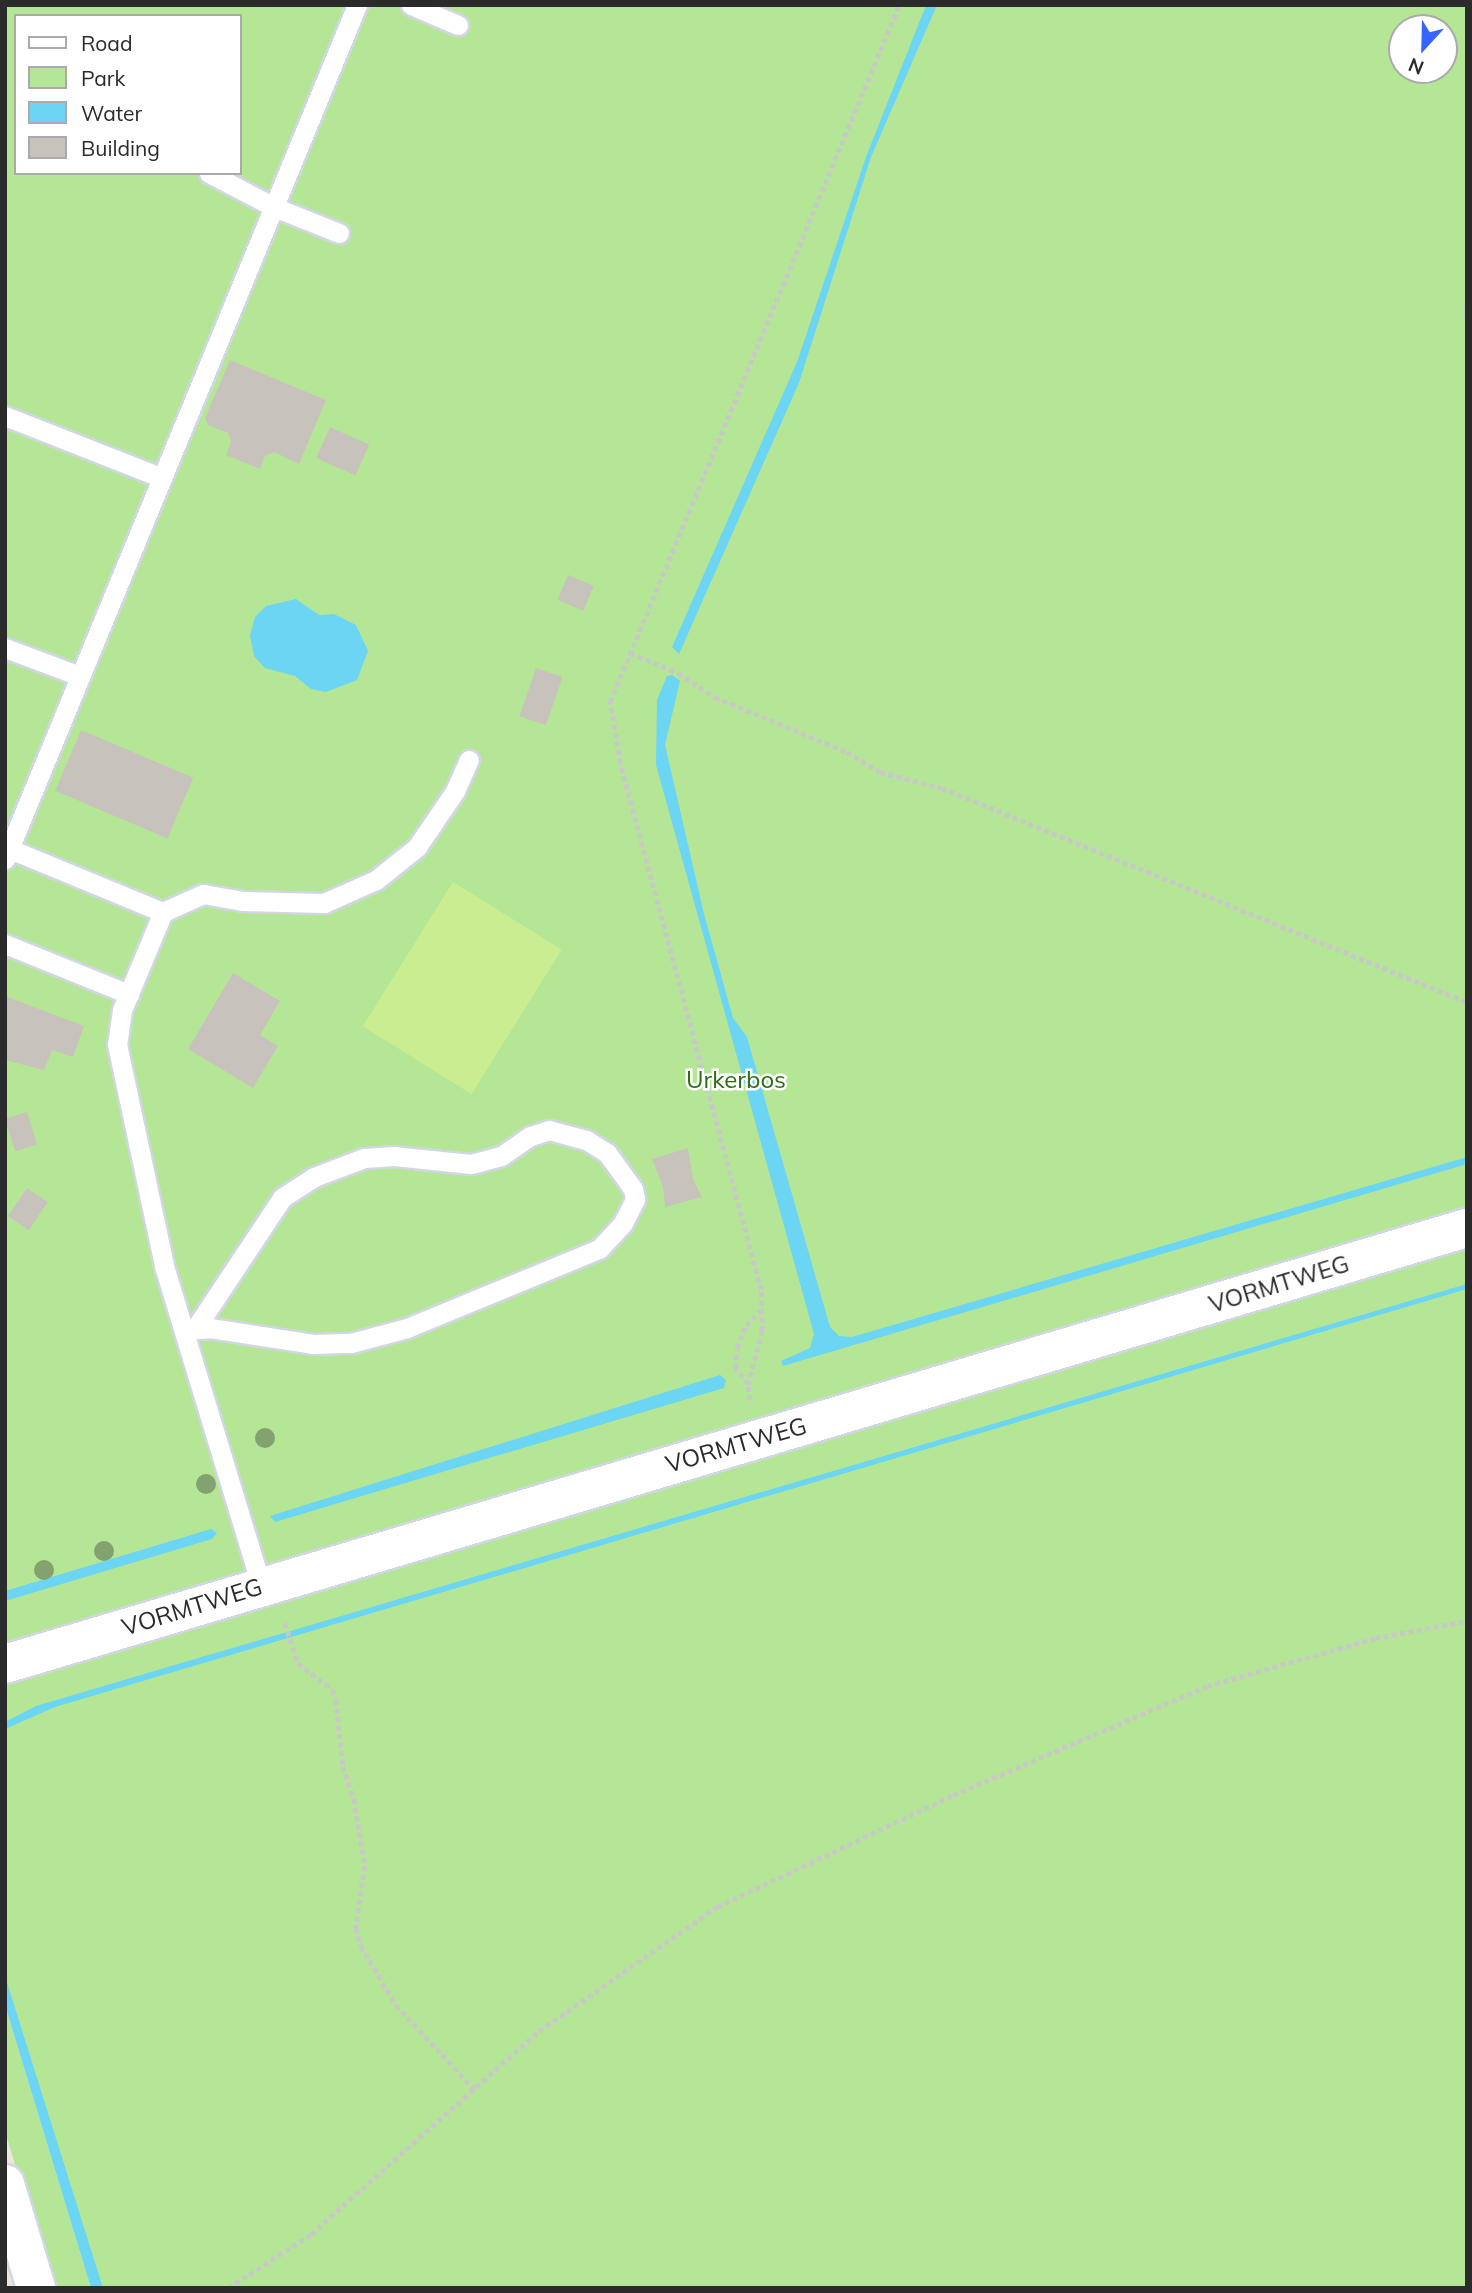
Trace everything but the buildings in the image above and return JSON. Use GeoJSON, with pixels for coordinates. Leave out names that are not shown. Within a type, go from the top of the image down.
{"type":"FeatureCollection","features":[{"type":"Feature","properties":{"kind":"street","name":"VORMTWEG"},"geometry":{"type":"LineString","coordinates":[[5,1664],[1467,1228]]}},
{"type":"Feature","properties":{"kind":"street"},"geometry":{"type":"LineString","coordinates":[[5,2184],[36,2288]]}},
{"type":"Feature","properties":{"kind":"lane"},"geometry":{"type":"LineString","coordinates":[[163,912],[6,852],[357,5]]}},
{"type":"Feature","properties":{"kind":"lane"},"geometry":{"type":"LineString","coordinates":[[411,5],[458,25]]}},
{"type":"Feature","properties":{"kind":"lane"},"geometry":{"type":"LineString","coordinates":[[213,175],[274,207],[339,233]]}},
{"type":"Feature","properties":{"kind":"lane"},"geometry":{"type":"LineString","coordinates":[[5,416],[162,478]]}},
{"type":"Feature","properties":{"kind":"lane"},"geometry":{"type":"LineString","coordinates":[[5,648],[80,676]]}},
{"type":"Feature","properties":{"kind":"lane"},"geometry":{"type":"LineString","coordinates":[[261,1586],[190,1328],[164,1266],[117,1044],[117,1026],[163,912],[203,894],[243,901],[324,903],[376,880],[417,847],[455,791],[469,760]]}},
{"type":"Feature","properties":{"kind":"lane"},"geometry":{"type":"LineString","coordinates":[[5,944],[129,994]]}},
{"type":"Feature","properties":{"kind":"lane"},"geometry":{"type":"LineString","coordinates":[[549,1130],[574,1135],[607,1153],[633,1189],[635,1199],[623,1223],[598,1249],[407,1328],[351,1343],[313,1344],[190,1328],[282,1198],[314,1177],[364,1158],[408,1157],[471,1164],[501,1156],[530,1136],[549,1130]]}},
{"type":"Feature","properties":{"kind":"path"},"geometry":{"type":"LineString","coordinates":[[749,1395],[748,1385],[763,1309],[620,763],[610,702],[899,5]]}},
{"type":"Feature","properties":{"kind":"path"},"geometry":{"type":"LineString","coordinates":[[1467,305],[1467,322]]}},
{"type":"Feature","properties":{"kind":"path"},"geometry":{"type":"LineString","coordinates":[[630,653],[678,673],[715,697],[847,752],[880,772],[942,788],[1467,1002]]}},
{"type":"Feature","properties":{"kind":"path"},"geometry":{"type":"LineString","coordinates":[[748,1385],[735,1368],[737,1348],[746,1325],[763,1309]]}},
{"type":"Feature","properties":{"kind":"path"},"geometry":{"type":"LineString","coordinates":[[283,1619],[298,1663],[333,1690],[336,1700],[343,1766],[354,1799],[365,1866],[356,1928],[361,1946],[396,2005],[474,2089]]}},
{"type":"Feature","properties":{"kind":"path"},"geometry":{"type":"LineString","coordinates":[[228,2288],[311,2234],[539,2031],[678,1931],[802,1865],[1207,1686],[1375,1638],[1467,1621]]}},
{"type":"Feature","properties":{"kind":"green space","name":"Urkerbos"},"geometry":{"type":"Polygon","coordinates":[[[5,5],[1467,5],[1467,2288],[94,2288],[5,1986],[5,5]]]}},
{"type":"Feature","properties":{"kind":"green space"},"geometry":{"type":"Polygon","coordinates":[[[453,882],[562,950],[471,1094],[363,1026],[453,882]]]}},
{"type":"Feature","properties":{"kind":"green space"},"geometry":{"type":"Polygon","coordinates":[[[5,2005],[91,2288],[52,2288],[5,2131],[5,2005]]]}},
{"type":"Feature","properties":{"kind":"water"},"geometry":{"type":"Polygon","coordinates":[[[926,5],[937,5],[871,157],[799,383],[679,654],[672,647],[797,362],[866,157],[926,5]]]}},
{"type":"Feature","properties":{"kind":"water"},"geometry":{"type":"Polygon","coordinates":[[[296,599],[319,615],[334,614],[356,625],[368,651],[357,680],[326,692],[311,689],[295,676],[265,668],[254,656],[250,635],[255,617],[266,606],[296,599]]]}},
{"type":"Feature","properties":{"kind":"water"},"geometry":{"type":"Polygon","coordinates":[[[672,675],[680,681],[665,745],[704,914],[733,1018],[747,1037],[830,1327],[839,1336],[852,1337],[1467,1157],[1467,1164],[783,1366],[781,1361],[810,1348],[814,1334],[656,765],[657,700],[667,676],[672,675]]]}},
{"type":"Feature","properties":{"kind":"water"},"geometry":{"type":"Polygon","coordinates":[[[1467,1284],[1467,1289],[55,1707],[5,1729],[5,1722],[36,1706],[1467,1284]]]}},
{"type":"Feature","properties":{"kind":"water"},"geometry":{"type":"Polygon","coordinates":[[[720,1375],[726,1380],[724,1388],[275,1522],[270,1516],[720,1375]]]}},
{"type":"Feature","properties":{"kind":"water"},"geometry":{"type":"Polygon","coordinates":[[[211,1529],[217,1533],[212,1539],[5,1601],[5,1591],[211,1529]]]}},
{"type":"Feature","properties":{"kind":"water"},"geometry":{"type":"Polygon","coordinates":[[[5,1976],[103,2288],[91,2288],[5,2005],[5,1976]]]}}]}
